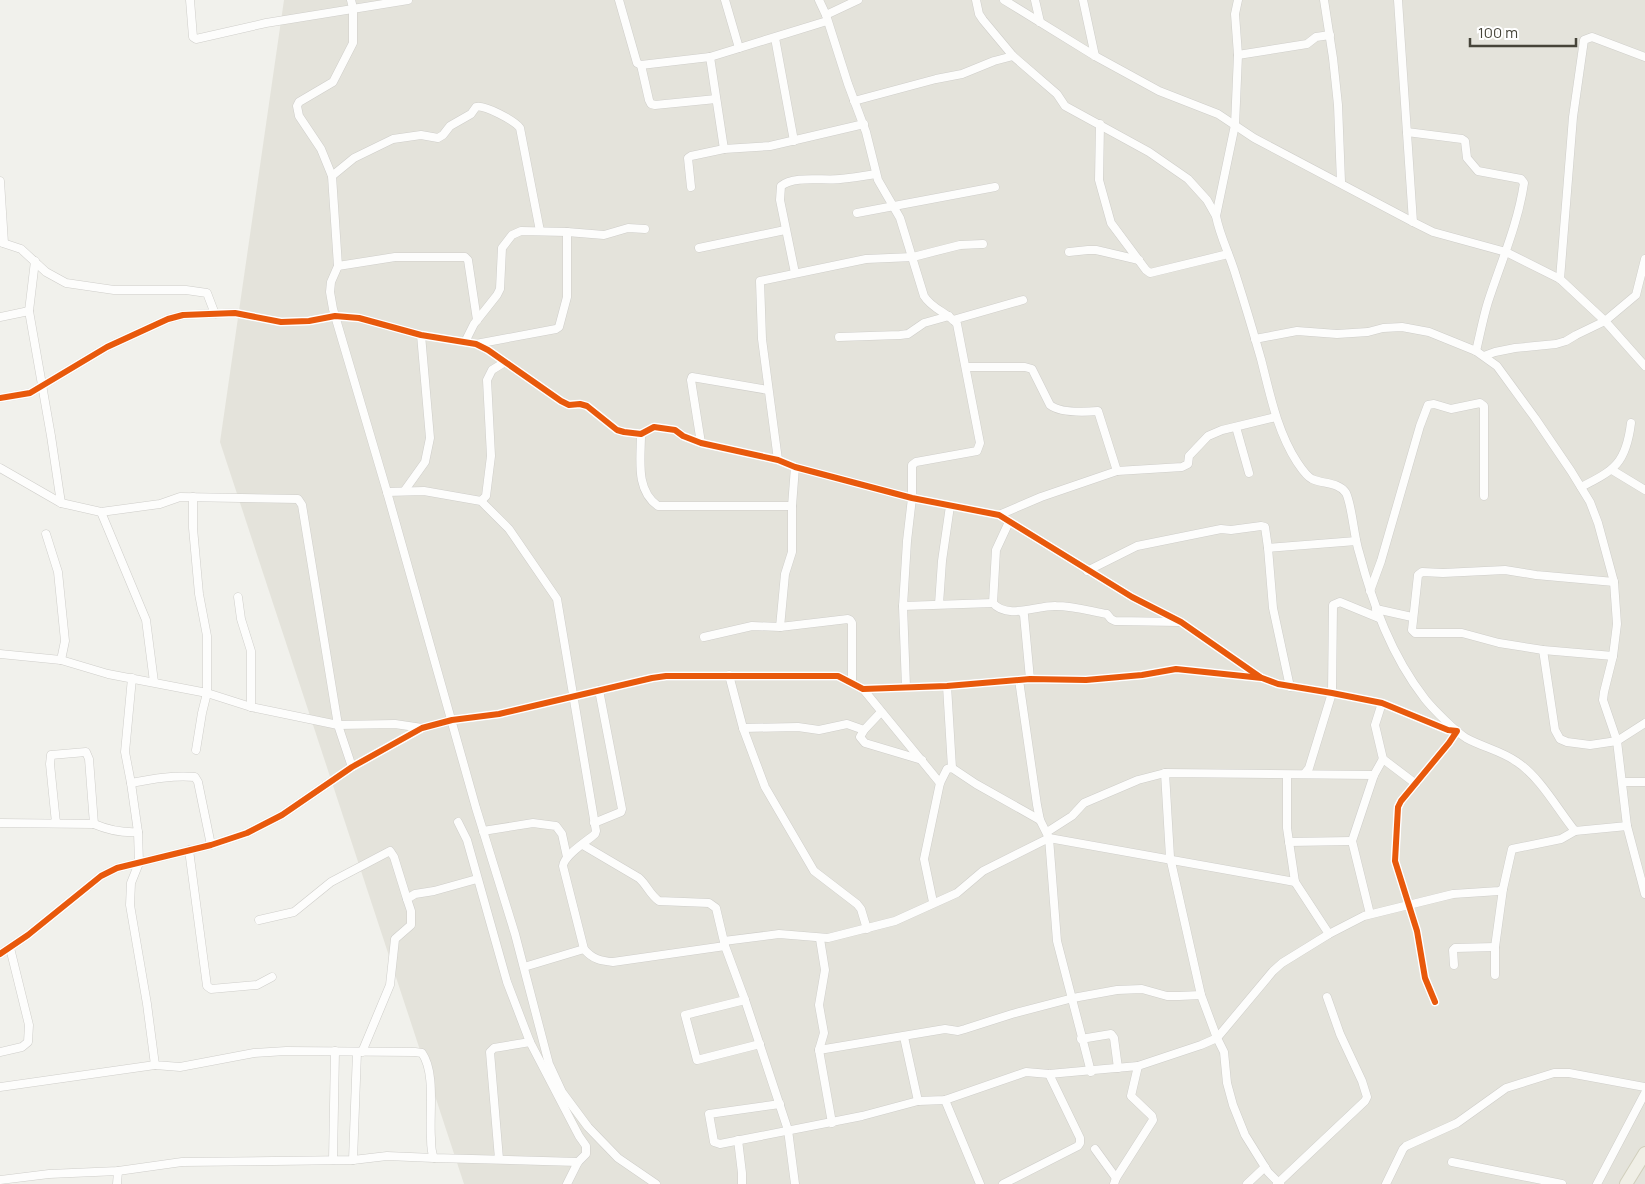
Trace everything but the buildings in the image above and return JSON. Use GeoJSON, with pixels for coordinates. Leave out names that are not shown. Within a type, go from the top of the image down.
{"type":"FeatureCollection","features":[{"type":"Feature","properties":{"kind":"main road"},"geometry":{"type":"LineString","coordinates":[[1626,1184],[1645,1153]]}},
{"type":"Feature","properties":{"kind":"street"},"geometry":{"type":"LineString","coordinates":[[190,0],[193,37],[196,39],[352,4],[408,0]]}},
{"type":"Feature","properties":{"kind":"street"},"geometry":{"type":"LineString","coordinates":[[619,0],[637,63],[641,65],[651,104],[655,106],[716,99]]}},
{"type":"Feature","properties":{"kind":"street"},"geometry":{"type":"LineString","coordinates":[[725,0],[739,48]]}},
{"type":"Feature","properties":{"kind":"street"},"geometry":{"type":"LineString","coordinates":[[819,0],[827,18],[854,101],[864,124],[876,174],[900,218],[922,290],[927,301],[957,324],[980,443],[980,447],[974,452],[916,462],[912,465],[912,498],[903,606],[906,687]]}},
{"type":"Feature","properties":{"kind":"street"},"geometry":{"type":"LineString","coordinates":[[641,65],[710,57],[775,38],[827,18],[858,0]]}},
{"type":"Feature","properties":{"kind":"street"},"geometry":{"type":"LineString","coordinates":[[976,0],[979,14],[1013,56],[1057,94],[1065,106],[1149,152],[1188,179],[1207,200],[1216,216]]}},
{"type":"Feature","properties":{"kind":"street"},"geometry":{"type":"LineString","coordinates":[[1004,0],[1095,56],[1159,91],[1218,114],[1254,138],[1341,182],[1413,222],[1442,235],[1506,252],[1560,279],[1605,321],[1645,366]]}},
{"type":"Feature","properties":{"kind":"street"},"geometry":{"type":"LineString","coordinates":[[1035,0],[1040,22]]}},
{"type":"Feature","properties":{"kind":"street"},"geometry":{"type":"LineString","coordinates":[[1083,0],[1095,56]]}},
{"type":"Feature","properties":{"kind":"street"},"geometry":{"type":"LineString","coordinates":[[1238,0],[1235,14],[1238,55],[1235,125],[1216,216],[1218,229],[1228,254],[1255,339],[1276,417],[1284,438],[1297,462],[1311,478],[1340,487],[1346,493],[1356,541],[1379,618],[1393,648],[1411,679],[1427,701],[1467,738],[1523,766],[1575,831]]}},
{"type":"Feature","properties":{"kind":"street"},"geometry":{"type":"LineString","coordinates":[[1324,0],[1338,106],[1341,182]]}},
{"type":"Feature","properties":{"kind":"street"},"geometry":{"type":"LineString","coordinates":[[1398,0],[1413,222]]}},
{"type":"Feature","properties":{"kind":"street"},"geometry":{"type":"LineString","coordinates":[[352,4],[353,43],[333,82],[299,102],[297,106],[299,116],[324,154],[332,176],[338,266],[331,282],[330,292],[335,316],[524,967],[549,1064],[562,1092],[588,1126],[618,1158],[656,1184]]}},
{"type":"Feature","properties":{"kind":"street"},"geometry":{"type":"LineString","coordinates":[[1238,55],[1307,44],[1316,37],[1330,35]]}},
{"type":"Feature","properties":{"kind":"street"},"geometry":{"type":"LineString","coordinates":[[1560,279],[1573,117],[1584,40],[1592,37],[1645,57]]}},
{"type":"Feature","properties":{"kind":"street"},"geometry":{"type":"LineString","coordinates":[[775,38],[794,141]]}},
{"type":"Feature","properties":{"kind":"street"},"geometry":{"type":"LineString","coordinates":[[854,101],[962,74],[994,61],[1013,56]]}},
{"type":"Feature","properties":{"kind":"street"},"geometry":{"type":"LineString","coordinates":[[710,57],[724,149]]}},
{"type":"Feature","properties":{"kind":"street"},"geometry":{"type":"LineString","coordinates":[[332,176],[354,158],[393,139],[421,135],[438,138],[450,126],[471,114],[476,107],[482,106],[516,123],[520,128],[540,231]]}},
{"type":"Feature","properties":{"kind":"street"},"geometry":{"type":"LineString","coordinates":[[691,188],[688,158],[690,156],[724,149],[770,146],[864,124]]}},
{"type":"Feature","properties":{"kind":"street"},"geometry":{"type":"LineString","coordinates":[[1100,124],[1099,180],[1109,219],[1146,270],[1150,273],[1228,254]]}},
{"type":"Feature","properties":{"kind":"street"},"geometry":{"type":"LineString","coordinates":[[1407,132],[1465,140],[1467,158],[1478,171],[1523,180],[1522,195],[1506,252],[1488,302],[1476,351]]}},
{"type":"Feature","properties":{"kind":"street"},"geometry":{"type":"LineString","coordinates":[[795,273],[780,200],[781,186],[816,179],[838,179],[876,174]]}},
{"type":"Feature","properties":{"kind":"street"},"geometry":{"type":"LineString","coordinates":[[0,181],[2,242],[21,249],[46,272],[66,283],[114,290],[186,290],[207,293],[215,314]]}},
{"type":"Feature","properties":{"kind":"street"},"geometry":{"type":"LineString","coordinates":[[857,213],[995,187]]}},
{"type":"Feature","properties":{"kind":"street"},"geometry":{"type":"LineString","coordinates":[[466,342],[477,320],[497,296],[500,289],[502,248],[512,235],[521,231],[540,231],[604,235],[628,228],[645,229]]}},
{"type":"Feature","properties":{"kind":"street"},"geometry":{"type":"LineString","coordinates":[[699,248],[786,230]]}},
{"type":"Feature","properties":{"kind":"street"},"geometry":{"type":"LineString","coordinates":[[476,344],[556,329],[562,324],[567,297],[567,232]]}},
{"type":"Feature","properties":{"kind":"street"},"geometry":{"type":"LineString","coordinates":[[778,460],[762,339],[760,281],[866,259],[913,257],[960,245],[983,244]]}},
{"type":"Feature","properties":{"kind":"street"},"geometry":{"type":"LineString","coordinates":[[1069,252],[1096,250],[1139,260]]}},
{"type":"Feature","properties":{"kind":"street"},"geometry":{"type":"LineString","coordinates":[[338,266],[395,257],[465,257],[468,260],[477,320]]}},
{"type":"Feature","properties":{"kind":"street"},"geometry":{"type":"LineString","coordinates":[[1484,356],[1515,348],[1556,344],[1566,341],[1605,321],[1636,295],[1645,259]]}},
{"type":"Feature","properties":{"kind":"street"},"geometry":{"type":"LineString","coordinates":[[35,261],[29,311],[61,503]]}},
{"type":"Feature","properties":{"kind":"street"},"geometry":{"type":"LineString","coordinates":[[1636,295],[1645,295]]}},
{"type":"Feature","properties":{"kind":"street"},"geometry":{"type":"LineString","coordinates":[[839,337],[908,334],[924,323],[1023,300]]}},
{"type":"Feature","properties":{"kind":"street"},"geometry":{"type":"LineString","coordinates":[[0,317],[29,311]]}},
{"type":"Feature","properties":{"kind":"street"},"geometry":{"type":"LineString","coordinates":[[0,398],[30,393],[107,347],[168,319],[183,315],[235,313],[281,322],[309,321],[335,316],[359,318],[421,335],[476,344],[561,401],[569,405],[584,404],[617,430],[641,434],[654,428],[675,430],[683,436],[701,443],[778,460],[796,467],[912,498],[999,515],[1087,571],[1181,622],[1262,678]]}},
{"type":"Feature","properties":{"kind":"street"},"geometry":{"type":"LineString","coordinates":[[1255,339],[1297,331],[1337,334],[1368,332],[1383,328],[1402,328],[1429,332],[1476,351],[1497,366],[1508,379],[1581,487],[1598,523],[1614,582],[1618,624],[1614,656],[1603,700],[1617,741],[1627,826],[1645,894]]}},
{"type":"Feature","properties":{"kind":"street"},"geometry":{"type":"LineString","coordinates":[[405,490],[425,462],[430,438],[421,335]]}},
{"type":"Feature","properties":{"kind":"street"},"geometry":{"type":"LineString","coordinates":[[481,500],[486,496],[491,456],[487,380],[492,370],[505,362]]}},
{"type":"Feature","properties":{"kind":"street"},"geometry":{"type":"LineString","coordinates":[[966,367],[1025,367],[1032,369],[1050,406],[1055,409],[1077,412],[1098,411],[1118,471]]}},
{"type":"Feature","properties":{"kind":"street"},"geometry":{"type":"LineString","coordinates":[[701,443],[692,377],[768,390]]}},
{"type":"Feature","properties":{"kind":"street"},"geometry":{"type":"LineString","coordinates":[[1370,591],[1381,561],[1420,426],[1428,405],[1434,404],[1451,409],[1480,403],[1484,406],[1484,496]]}},
{"type":"Feature","properties":{"kind":"street"},"geometry":{"type":"LineString","coordinates":[[999,515],[1041,496],[1118,471],[1182,467],[1188,464],[1189,456],[1208,436],[1276,417]]}},
{"type":"Feature","properties":{"kind":"street"},"geometry":{"type":"LineString","coordinates":[[1581,487],[1612,470],[1622,457],[1629,437],[1631,423]]}},
{"type":"Feature","properties":{"kind":"street"},"geometry":{"type":"LineString","coordinates":[[1236,427],[1249,473]]}},
{"type":"Feature","properties":{"kind":"street"},"geometry":{"type":"LineString","coordinates":[[641,434],[642,482],[649,498],[658,506],[792,506]]}},
{"type":"Feature","properties":{"kind":"street"},"geometry":{"type":"LineString","coordinates":[[780,627],[785,574],[792,552],[792,506],[796,467]]}},
{"type":"Feature","properties":{"kind":"street"},"geometry":{"type":"LineString","coordinates":[[0,468],[61,503],[101,512],[160,504],[180,497],[298,498],[302,505],[338,725],[352,767]]}},
{"type":"Feature","properties":{"kind":"street"},"geometry":{"type":"LineString","coordinates":[[1612,470],[1645,490]]}},
{"type":"Feature","properties":{"kind":"street"},"geometry":{"type":"LineString","coordinates":[[387,492],[424,490],[481,500],[508,529],[557,599],[595,834],[567,856],[563,866],[584,949],[600,960],[613,962],[779,934],[820,939],[895,921],[933,902],[957,893],[983,871],[1048,835],[1084,804],[1138,780],[1165,773],[1374,775]]}},
{"type":"Feature","properties":{"kind":"street"},"geometry":{"type":"LineString","coordinates":[[193,497],[193,528],[199,594],[207,636],[207,693],[196,750]]}},
{"type":"Feature","properties":{"kind":"street"},"geometry":{"type":"LineString","coordinates":[[939,604],[942,561],[950,506]]}},
{"type":"Feature","properties":{"kind":"street"},"geometry":{"type":"LineString","coordinates":[[101,512],[146,620],[154,682]]}},
{"type":"Feature","properties":{"kind":"street"},"geometry":{"type":"LineString","coordinates":[[993,603],[996,550],[1009,522]]}},
{"type":"Feature","properties":{"kind":"street"},"geometry":{"type":"LineString","coordinates":[[1087,571],[1137,546],[1224,528],[1231,530],[1265,527],[1272,608],[1290,687]]}},
{"type":"Feature","properties":{"kind":"street"},"geometry":{"type":"LineString","coordinates":[[46,534],[58,572],[65,641],[61,660]]}},
{"type":"Feature","properties":{"kind":"street"},"geometry":{"type":"LineString","coordinates":[[1268,548],[1356,541]]}},
{"type":"Feature","properties":{"kind":"street"},"geometry":{"type":"LineString","coordinates":[[1614,582],[1536,575],[1505,570],[1422,572],[1418,575],[1412,617],[1412,630],[1415,633],[1462,633],[1499,643],[1543,650],[1614,656]]}},
{"type":"Feature","properties":{"kind":"street"},"geometry":{"type":"LineString","coordinates":[[238,597],[241,619],[251,651],[251,707]]}},
{"type":"Feature","properties":{"kind":"street"},"geometry":{"type":"LineString","coordinates":[[1305,773],[1309,768],[1332,693],[1333,605],[1340,602],[1379,618]]}},
{"type":"Feature","properties":{"kind":"street"},"geometry":{"type":"LineString","coordinates":[[903,606],[993,603],[1001,610],[1022,612],[1045,606],[1057,606],[1107,614],[1115,621],[1181,622]]}},
{"type":"Feature","properties":{"kind":"street"},"geometry":{"type":"LineString","coordinates":[[1376,609],[1412,617]]}},
{"type":"Feature","properties":{"kind":"street"},"geometry":{"type":"LineString","coordinates":[[1022,612],[1024,615],[1030,679]]}},
{"type":"Feature","properties":{"kind":"street"},"geometry":{"type":"LineString","coordinates":[[704,637],[752,626],[780,627],[848,619],[852,623],[852,683]]}},
{"type":"Feature","properties":{"kind":"street"},"geometry":{"type":"LineString","coordinates":[[1543,650],[1555,730],[1560,739],[1567,742],[1590,745],[1617,741],[1645,724]]}},
{"type":"Feature","properties":{"kind":"street"},"geometry":{"type":"LineString","coordinates":[[0,654],[61,660],[108,674],[207,693],[251,707],[338,725],[395,724],[422,728]]}},
{"type":"Feature","properties":{"kind":"street"},"geometry":{"type":"LineString","coordinates":[[0,954],[61,910],[101,876],[117,868],[211,845],[247,833],[282,815],[352,767],[422,728],[452,720],[499,714],[652,678],[729,675],[838,676],[863,688],[946,686],[1030,679],[1086,680],[1142,675],[1172,669],[1262,678],[1290,687],[1382,703],[1448,730],[1458,731]]}},
{"type":"Feature","properties":{"kind":"street"},"geometry":{"type":"LineString","coordinates":[[729,675],[743,728],[765,787],[814,872],[861,908],[868,929]]}},
{"type":"Feature","properties":{"kind":"street"},"geometry":{"type":"LineString","coordinates":[[132,678],[125,752],[138,832],[139,863],[131,883],[130,905],[147,1004],[155,1066]]}},
{"type":"Feature","properties":{"kind":"street"},"geometry":{"type":"LineString","coordinates":[[1019,680],[1040,820],[1048,835],[1057,941],[1091,1072]]}},
{"type":"Feature","properties":{"kind":"street"},"geometry":{"type":"LineString","coordinates":[[946,686],[952,768]]}},
{"type":"Feature","properties":{"kind":"street"},"geometry":{"type":"LineString","coordinates":[[863,688],[940,783]]}},
{"type":"Feature","properties":{"kind":"street"},"geometry":{"type":"LineString","coordinates":[[594,823],[621,812],[622,809],[599,690]]}},
{"type":"Feature","properties":{"kind":"street"},"geometry":{"type":"LineString","coordinates":[[1382,703],[1375,725],[1383,759],[1416,784]]}},
{"type":"Feature","properties":{"kind":"street"},"geometry":{"type":"LineString","coordinates":[[882,712],[864,730],[860,737],[865,743],[922,760]]}},
{"type":"Feature","properties":{"kind":"street"},"geometry":{"type":"LineString","coordinates":[[743,728],[798,727],[819,730],[847,724],[864,730]]}},
{"type":"Feature","properties":{"kind":"street"},"geometry":{"type":"LineString","coordinates":[[1435,1002],[1425,978],[1417,930],[1395,861],[1398,808],[1401,801],[1458,731]]}},
{"type":"Feature","properties":{"kind":"street"},"geometry":{"type":"LineString","coordinates":[[56,823],[50,764],[51,755],[86,752],[89,759],[94,824]]}},
{"type":"Feature","properties":{"kind":"street"},"geometry":{"type":"LineString","coordinates":[[1370,914],[1352,841],[1374,775],[1383,759]]}},
{"type":"Feature","properties":{"kind":"street"},"geometry":{"type":"LineString","coordinates":[[952,768],[976,784],[1040,820]]}},
{"type":"Feature","properties":{"kind":"street"},"geometry":{"type":"LineString","coordinates":[[933,902],[924,859],[940,783],[947,769],[952,768]]}},
{"type":"Feature","properties":{"kind":"street"},"geometry":{"type":"LineString","coordinates":[[1165,773],[1170,857],[1201,994],[1216,1038],[1224,1052],[1227,1083],[1233,1106],[1245,1135],[1264,1167],[1278,1184],[1367,1097],[1362,1081],[1340,1034],[1327,997]]}},
{"type":"Feature","properties":{"kind":"street"},"geometry":{"type":"LineString","coordinates":[[1287,775],[1286,814],[1295,882],[1329,934]]}},
{"type":"Feature","properties":{"kind":"street"},"geometry":{"type":"LineString","coordinates":[[131,783],[158,778],[195,777],[198,782],[211,845]]}},
{"type":"Feature","properties":{"kind":"street"},"geometry":{"type":"LineString","coordinates":[[1623,782],[1645,782]]}},
{"type":"Feature","properties":{"kind":"street"},"geometry":{"type":"LineString","coordinates":[[458,822],[467,840],[507,982],[530,1042],[586,1146],[586,1154],[578,1162],[567,1184]]}},
{"type":"Feature","properties":{"kind":"street"},"geometry":{"type":"LineString","coordinates":[[483,831],[533,823],[556,826],[562,834],[567,856]]}},
{"type":"Feature","properties":{"kind":"street"},"geometry":{"type":"LineString","coordinates":[[0,824],[94,824],[105,829],[126,833],[138,832]]}},
{"type":"Feature","properties":{"kind":"street"},"geometry":{"type":"LineString","coordinates":[[1496,975],[1495,947],[1503,889],[1512,849],[1561,839],[1575,831],[1627,826]]}},
{"type":"Feature","properties":{"kind":"street"},"geometry":{"type":"LineString","coordinates":[[1048,835],[1172,860],[1174,862],[1295,882]]}},
{"type":"Feature","properties":{"kind":"street"},"geometry":{"type":"LineString","coordinates":[[1289,842],[1352,841]]}},
{"type":"Feature","properties":{"kind":"street"},"geometry":{"type":"LineString","coordinates":[[583,845],[639,878],[646,884],[654,898],[659,901],[713,904],[716,908],[724,944],[745,1000],[788,1130],[795,1184]]}},
{"type":"Feature","properties":{"kind":"street"},"geometry":{"type":"LineString","coordinates":[[189,850],[207,986],[211,989],[257,985],[272,977]]}},
{"type":"Feature","properties":{"kind":"street"},"geometry":{"type":"LineString","coordinates":[[259,920],[294,912],[332,882],[390,851],[394,858],[411,911],[410,925],[394,939],[390,985],[359,1052],[353,1160]]}},
{"type":"Feature","properties":{"kind":"street"},"geometry":{"type":"LineString","coordinates":[[407,899],[415,894],[434,891],[477,879]]}},
{"type":"Feature","properties":{"kind":"street"},"geometry":{"type":"LineString","coordinates":[[780,1104],[709,1114],[714,1142],[717,1144],[862,1116],[918,1101],[945,1100],[1019,1073],[1091,1072],[1138,1066],[1201,1045],[1216,1038],[1282,963],[1329,934],[1370,914],[1453,894],[1499,891],[1503,889]]}},
{"type":"Feature","properties":{"kind":"street"},"geometry":{"type":"LineString","coordinates":[[820,939],[826,970],[819,1005],[824,1033],[819,1050],[832,1122]]}},
{"type":"Feature","properties":{"kind":"street"},"geometry":{"type":"LineString","coordinates":[[1454,965],[1453,950],[1455,948],[1495,947]]}},
{"type":"Feature","properties":{"kind":"street"},"geometry":{"type":"LineString","coordinates":[[0,1052],[22,1047],[28,1042],[30,1034],[10,948]]}},
{"type":"Feature","properties":{"kind":"street"},"geometry":{"type":"LineString","coordinates":[[524,967],[584,949]]}},
{"type":"Feature","properties":{"kind":"street"},"geometry":{"type":"LineString","coordinates":[[819,1050],[945,1029],[964,1030],[1012,1014],[1073,998],[1130,989],[1179,996],[1201,994]]}},
{"type":"Feature","properties":{"kind":"street"},"geometry":{"type":"LineString","coordinates":[[745,1000],[685,1015],[697,1060],[760,1044]]}},
{"type":"Feature","properties":{"kind":"street"},"geometry":{"type":"LineString","coordinates":[[1082,1039],[1111,1034],[1114,1038],[1118,1068]]}},
{"type":"Feature","properties":{"kind":"street"},"geometry":{"type":"LineString","coordinates":[[904,1037],[918,1101]]}},
{"type":"Feature","properties":{"kind":"street"},"geometry":{"type":"LineString","coordinates":[[499,1159],[490,1052],[494,1048],[530,1042]]}},
{"type":"Feature","properties":{"kind":"street"},"geometry":{"type":"LineString","coordinates":[[0,1087],[155,1066],[180,1067],[254,1053],[278,1051],[422,1053],[430,1074],[430,1126],[434,1158]]}},
{"type":"Feature","properties":{"kind":"street"},"geometry":{"type":"LineString","coordinates":[[333,1160],[335,1052]]}},
{"type":"Feature","properties":{"kind":"street"},"geometry":{"type":"LineString","coordinates":[[1095,1149],[1115,1181],[1153,1120],[1152,1116],[1131,1096],[1138,1066]]}},
{"type":"Feature","properties":{"kind":"street"},"geometry":{"type":"LineString","coordinates":[[1386,1184],[1406,1146],[1457,1124],[1506,1088],[1518,1083],[1554,1073],[1569,1073],[1645,1087]]}},
{"type":"Feature","properties":{"kind":"street"},"geometry":{"type":"LineString","coordinates":[[1003,1184],[1078,1146],[1080,1143],[1080,1138],[1049,1074]]}},
{"type":"Feature","properties":{"kind":"street"},"geometry":{"type":"LineString","coordinates":[[1598,1184],[1645,1093]]}},
{"type":"Feature","properties":{"kind":"street"},"geometry":{"type":"LineString","coordinates":[[945,1100],[980,1184]]}},
{"type":"Feature","properties":{"kind":"street"},"geometry":{"type":"LineString","coordinates":[[738,1140],[742,1184]]}},
{"type":"Feature","properties":{"kind":"street"},"geometry":{"type":"LineString","coordinates":[[0,1180],[48,1174],[118,1171],[182,1162],[353,1160],[387,1156],[464,1160],[499,1159],[578,1162]]}},
{"type":"Feature","properties":{"kind":"street"},"geometry":{"type":"LineString","coordinates":[[1452,1162],[1562,1184]]}},
{"type":"Feature","properties":{"kind":"street"},"geometry":{"type":"LineString","coordinates":[[1247,1184],[1264,1167]]}},
{"type":"Feature","properties":{"kind":"street"},"geometry":{"type":"LineString","coordinates":[[117,1184],[118,1171]]}},
{"type":"Feature","properties":{"kind":"shaded area"},"geometry":{"type":"Polygon","coordinates":[[[284,0],[1645,0],[1645,1184],[464,1184],[220,442],[284,0]]]}},
{"type":"Feature","properties":{"kind":"cycle path"},"geometry":{"type":"LineString","coordinates":[[0,398],[30,393],[107,347],[168,319],[183,315],[235,313],[281,322],[309,321],[335,316],[359,318],[421,335],[476,344],[488,350],[561,401],[569,405],[580,404],[587,406],[617,430],[641,434],[654,427],[675,430],[683,436],[701,443],[778,460],[795,467],[912,498],[999,515],[1132,597],[1181,622],[1260,677]]}},
{"type":"Feature","properties":{"kind":"cycle path"},"geometry":{"type":"LineString","coordinates":[[0,954],[28,935],[101,876],[117,868],[211,845],[247,833],[282,815],[352,767],[422,728],[452,720],[499,714],[666,676],[838,676],[863,689],[947,686],[1030,679],[1086,680],[1142,675],[1176,669],[1262,678],[1278,684],[1382,703],[1448,730],[1457,731],[1398,807],[1395,861],[1417,931],[1425,978],[1435,1002]]}}]}
